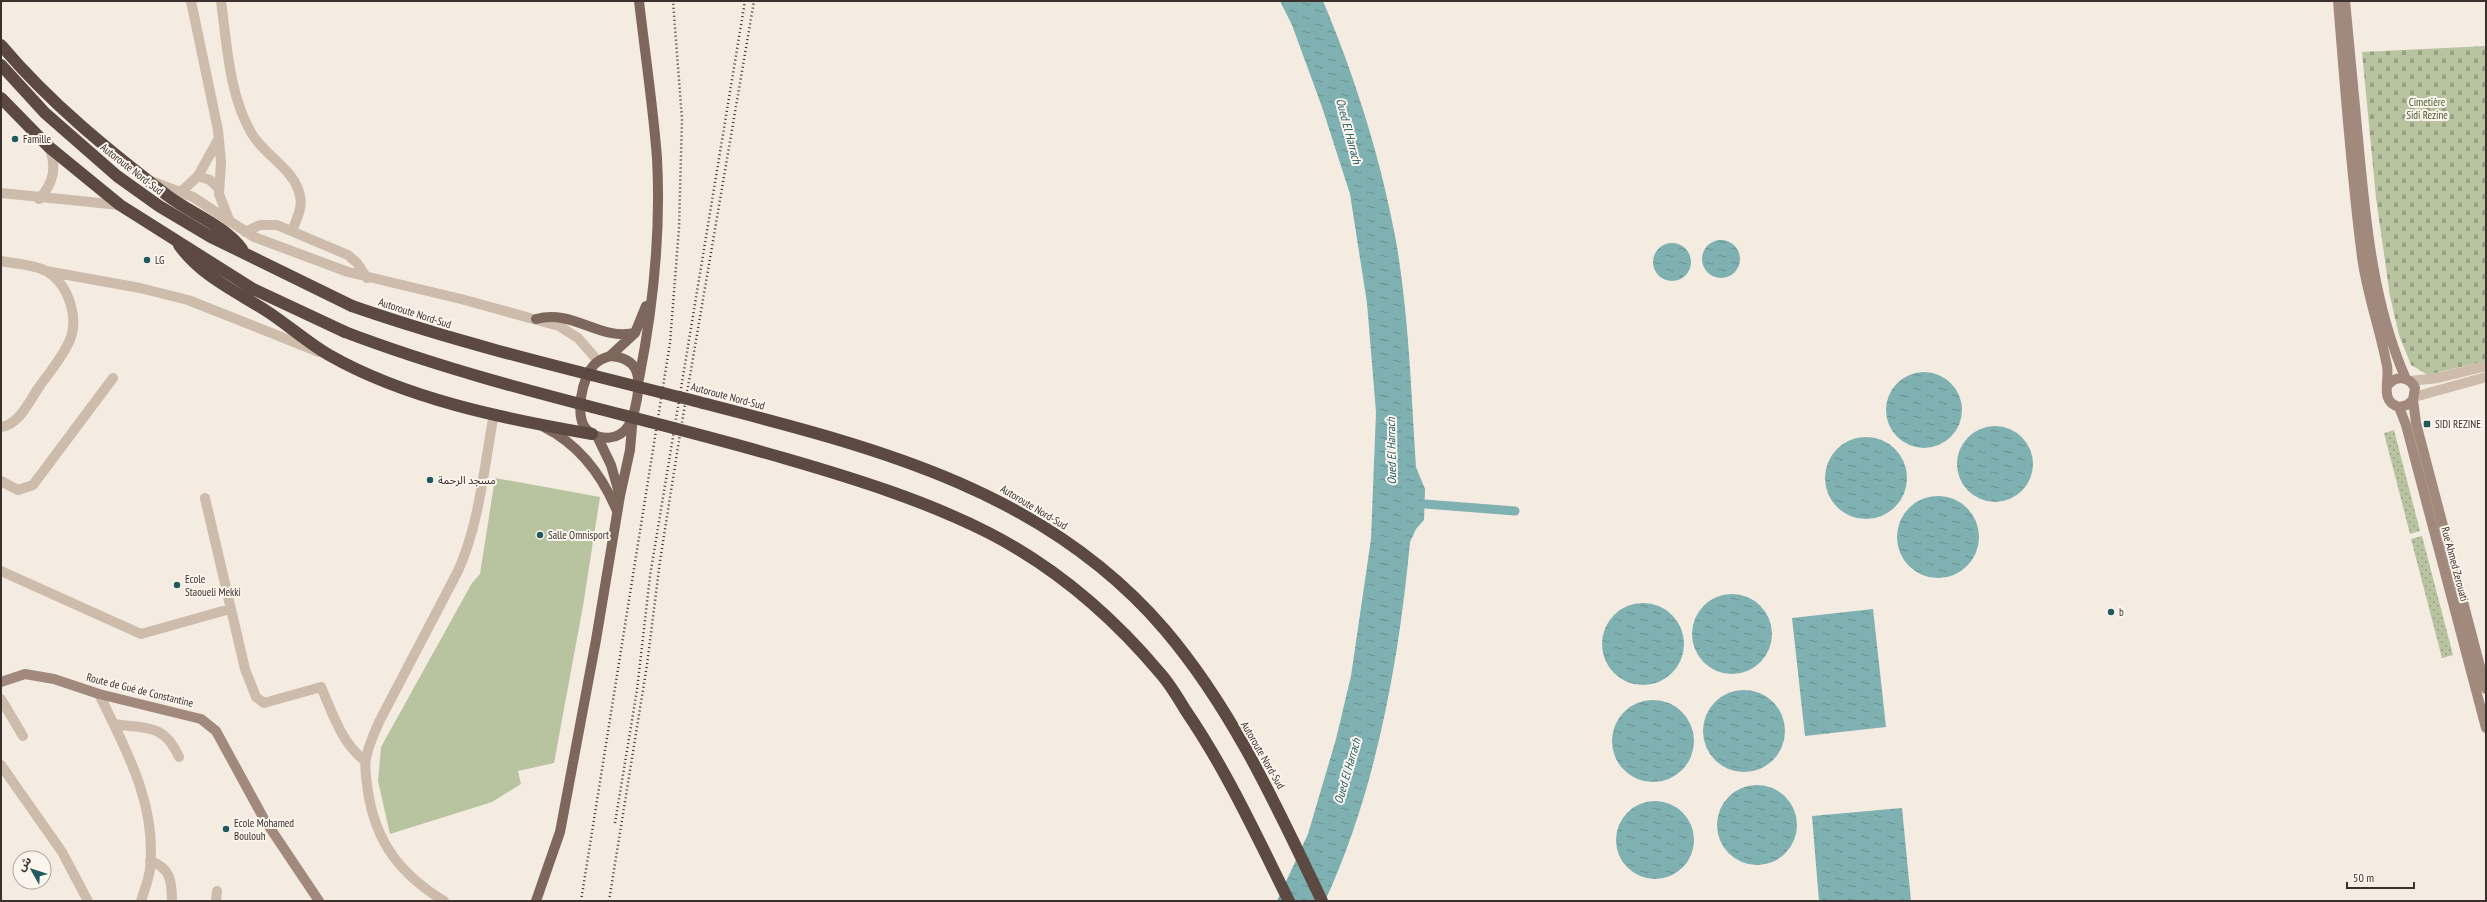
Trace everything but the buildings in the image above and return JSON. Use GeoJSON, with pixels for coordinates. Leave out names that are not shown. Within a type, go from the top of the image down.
{"type":"FeatureCollection","features":[{"type":"Feature","properties":{"kind":"highway"},"geometry":{"type":"LineString","coordinates":[[1,45],[40,90],[148,180],[226,233],[247,255]]}},
{"type":"Feature","properties":{"kind":"highway","name":"Autoroute Nord-Sud"},"geometry":{"type":"LineString","coordinates":[[1,65],[32,99],[117,176],[159,206],[247,255],[352,306],[454,339],[844,441],[953,478],[993,497],[1036,522],[1083,553],[1128,591],[1165,630],[1201,678],[1267,786],[1322,901]]}},
{"type":"Feature","properties":{"kind":"highway"},"geometry":{"type":"LineString","coordinates":[[32,99],[40,90]]}},
{"type":"Feature","properties":{"kind":"highway"},"geometry":{"type":"LineString","coordinates":[[1,98],[49,147],[120,205],[179,244],[253,289],[344,332],[451,369],[734,444],[841,475],[935,508],[990,534],[1035,560],[1095,606],[1162,675],[1203,735],[1289,901]]}},
{"type":"Feature","properties":{"kind":"highway"},"geometry":{"type":"LineString","coordinates":[[179,244],[203,270],[292,327],[328,355],[403,389],[494,414],[594,435]]}},
{"type":"Feature","properties":{"kind":"main road"},"geometry":{"type":"LineString","coordinates":[[536,901],[560,832],[620,496],[630,450],[633,415],[647,338],[653,283],[658,200],[656,158],[639,1]]}},
{"type":"Feature","properties":{"kind":"main road"},"geometry":{"type":"LineString","coordinates":[[2338,1],[2349,135],[2362,257],[2374,319],[2387,364],[2387,398],[2392,404],[2399,407],[2407,405],[2414,398]]}},
{"type":"Feature","properties":{"kind":"main road"},"geometry":{"type":"LineString","coordinates":[[2345,1],[2363,191],[2373,261],[2384,315],[2408,380],[2415,388],[2414,398],[2416,423],[2486,689]]}},
{"type":"Feature","properties":{"kind":"main road"},"geometry":{"type":"LineString","coordinates":[[620,496],[611,465],[594,435],[582,422],[580,406],[588,374],[598,361],[610,356],[635,333],[642,319],[653,283]]}},
{"type":"Feature","properties":{"kind":"main road"},"geometry":{"type":"LineString","coordinates":[[536,319],[558,316],[612,333],[635,333]]}},
{"type":"Feature","properties":{"kind":"main road"},"geometry":{"type":"LineString","coordinates":[[610,356],[629,361],[637,372],[639,380]]}},
{"type":"Feature","properties":{"kind":"main road"},"geometry":{"type":"LineString","coordinates":[[2388,385],[2394,379],[2408,380]]}},
{"type":"Feature","properties":{"kind":"main road","name":"Rue Ahmed Zerouati"},"geometry":{"type":"LineString","coordinates":[[2399,407],[2408,433],[2486,728]]}},
{"type":"Feature","properties":{"kind":"main road"},"geometry":{"type":"LineString","coordinates":[[594,435],[607,438],[624,432],[633,415]]}},
{"type":"Feature","properties":{"kind":"main road"},"geometry":{"type":"LineString","coordinates":[[533,422],[563,438],[584,456],[608,488],[618,512]]}},
{"type":"Feature","properties":{"kind":"main road","name":"Route de Gué de Constantine"},"geometry":{"type":"LineString","coordinates":[[1,682],[25,674],[54,679],[99,694],[202,718],[216,731],[264,819],[319,901]]}},
{"type":"Feature","properties":{"kind":"street"},"geometry":{"type":"LineString","coordinates":[[191,1],[219,138],[221,162],[218,188],[221,202],[230,222]]}},
{"type":"Feature","properties":{"kind":"street"},"geometry":{"type":"LineString","coordinates":[[221,1],[234,87],[243,115],[252,135],[292,178],[301,197],[300,207],[292,231]]}},
{"type":"Feature","properties":{"kind":"street"},"geometry":{"type":"LineString","coordinates":[[182,191],[198,176],[214,150],[219,138]]}},
{"type":"Feature","properties":{"kind":"street"},"geometry":{"type":"LineString","coordinates":[[39,199],[51,184],[53,175],[52,156],[49,147]]}},
{"type":"Feature","properties":{"kind":"street"},"geometry":{"type":"LineString","coordinates":[[198,176],[210,180],[218,188]]}},
{"type":"Feature","properties":{"kind":"street"},"geometry":{"type":"LineString","coordinates":[[148,180],[182,191],[245,232],[263,241],[367,278],[455,297],[565,328],[578,338],[598,361]]}},
{"type":"Feature","properties":{"kind":"street"},"geometry":{"type":"LineString","coordinates":[[1,193],[39,199],[120,205]]}},
{"type":"Feature","properties":{"kind":"street"},"geometry":{"type":"LineString","coordinates":[[245,232],[252,228],[268,224],[292,231],[348,255],[357,263],[367,278]]}},
{"type":"Feature","properties":{"kind":"street"},"geometry":{"type":"LineString","coordinates":[[1,261],[46,271],[140,288],[188,300],[328,355]]}},
{"type":"Feature","properties":{"kind":"street"},"geometry":{"type":"LineString","coordinates":[[1,427],[9,426],[19,416],[68,345],[72,330],[73,309],[67,294],[46,271]]}},
{"type":"Feature","properties":{"kind":"street"},"geometry":{"type":"LineString","coordinates":[[2408,380],[2438,378],[2486,366]]}},
{"type":"Feature","properties":{"kind":"street"},"geometry":{"type":"LineString","coordinates":[[2414,398],[2486,377]]}},
{"type":"Feature","properties":{"kind":"street"},"geometry":{"type":"LineString","coordinates":[[1,481],[18,490],[33,485],[113,378]]}},
{"type":"Feature","properties":{"kind":"street"},"geometry":{"type":"LineString","coordinates":[[444,901],[420,886],[395,859],[381,839],[370,801],[365,761],[379,722],[458,571],[467,550],[473,528],[494,414]]}},
{"type":"Feature","properties":{"kind":"street"},"geometry":{"type":"LineString","coordinates":[[205,498],[245,669],[256,698],[264,703],[321,686],[342,736],[348,746],[365,761]]}},
{"type":"Feature","properties":{"kind":"street"},"geometry":{"type":"LineString","coordinates":[[1,570],[141,634],[230,609]]}},
{"type":"Feature","properties":{"kind":"street"},"geometry":{"type":"LineString","coordinates":[[99,694],[136,770],[147,806],[151,834],[150,870],[141,901]]}},
{"type":"Feature","properties":{"kind":"street"},"geometry":{"type":"LineString","coordinates":[[1,699],[23,736]]}},
{"type":"Feature","properties":{"kind":"street"},"geometry":{"type":"LineString","coordinates":[[114,724],[156,730],[172,742],[179,757]]}},
{"type":"Feature","properties":{"kind":"street"},"geometry":{"type":"LineString","coordinates":[[1,764],[62,852],[88,901]]}},
{"type":"Feature","properties":{"kind":"street"},"geometry":{"type":"LineString","coordinates":[[150,861],[161,864],[168,872],[172,885],[172,901]]}},
{"type":"Feature","properties":{"kind":"green space","name":"Cimetière Sidi Rezine"},"geometry":{"type":"Polygon","coordinates":[[[2486,46],[2486,361],[2428,375],[2411,365],[2399,335],[2390,296],[2376,198],[2362,52],[2486,46]]]}},
{"type":"Feature","properties":{"kind":"green space"},"geometry":{"type":"Polygon","coordinates":[[[2394,430],[2420,531],[2410,534],[2384,433],[2394,430]]]}},
{"type":"Feature","properties":{"kind":"green space"},"geometry":{"type":"Polygon","coordinates":[[[495,478],[600,497],[583,606],[554,763],[518,771],[521,784],[492,802],[390,834],[378,781],[381,747],[472,583],[480,574],[495,478]]]}},
{"type":"Feature","properties":{"kind":"green space"},"geometry":{"type":"Polygon","coordinates":[[[2422,536],[2453,655],[2442,658],[2411,539],[2422,536]]]}},
{"type":"Feature","properties":{"kind":"water","name":"Oued El Harrach"},"geometry":{"type":"Polygon","coordinates":[[[1280,1],[1323,1],[1346,59],[1375,149],[1396,241],[1407,326],[1416,467],[1425,489],[1424,520],[1416,529],[1410,542],[1392,679],[1382,725],[1358,815],[1343,859],[1325,901],[1277,901],[1308,834],[1336,739],[1351,676],[1371,539],[1376,412],[1367,303],[1350,194],[1322,107],[1292,25],[1280,1]]]}},
{"type":"Feature","properties":{"kind":"water"},"geometry":{"type":"Polygon","coordinates":[[[1717,240],[1725,240],[1735,245],[1739,252],[1739,266],[1735,273],[1725,278],[1717,278],[1707,273],[1705,270],[1702,263],[1702,255],[1707,245],[1710,243],[1717,240]]]}},
{"type":"Feature","properties":{"kind":"water"},"geometry":{"type":"Polygon","coordinates":[[[1672,243],[1685,249],[1691,262],[1685,275],[1672,281],[1659,275],[1653,262],[1659,249],[1672,243]]]}},
{"type":"Feature","properties":{"kind":"water"},"geometry":{"type":"Polygon","coordinates":[[[1924,372],[1939,375],[1951,383],[1959,395],[1962,410],[1959,425],[1951,437],[1939,445],[1924,448],[1909,445],[1897,437],[1889,425],[1886,410],[1889,395],[1897,383],[1909,375],[1924,372]]]}},
{"type":"Feature","properties":{"kind":"water"},"geometry":{"type":"Polygon","coordinates":[[[1987,426],[2003,426],[2016,432],[2027,443],[2033,456],[2031,479],[2016,496],[2003,502],[1987,502],[1974,496],[1959,479],[1957,472],[1957,456],[1963,443],[1980,428],[1987,426]]]}},
{"type":"Feature","properties":{"kind":"water"},"geometry":{"type":"Polygon","coordinates":[[[1866,437],[1882,440],[1895,449],[1904,462],[1907,478],[1904,494],[1895,507],[1882,516],[1866,519],[1850,516],[1837,507],[1828,494],[1825,478],[1828,462],[1837,449],[1850,440],[1866,437]]]}},
{"type":"Feature","properties":{"kind":"water"},"geometry":{"type":"Polygon","coordinates":[[[1938,496],[1954,499],[1967,508],[1976,521],[1979,537],[1976,553],[1967,566],[1954,575],[1938,578],[1922,575],[1909,566],[1900,553],[1897,537],[1900,521],[1909,508],[1922,499],[1938,496]]]}},
{"type":"Feature","properties":{"kind":"water"},"geometry":{"type":"Polygon","coordinates":[[[1732,594],[1747,597],[1760,606],[1769,619],[1772,634],[1769,649],[1760,662],[1747,671],[1732,674],[1717,671],[1704,662],[1695,649],[1692,634],[1695,619],[1704,606],[1717,597],[1732,594]]]}},
{"type":"Feature","properties":{"kind":"water"},"geometry":{"type":"Polygon","coordinates":[[[1643,603],[1659,606],[1672,615],[1681,628],[1684,644],[1681,660],[1672,673],[1659,682],[1643,685],[1627,682],[1614,673],[1605,660],[1602,644],[1605,628],[1614,615],[1627,606],[1643,603]]]}},
{"type":"Feature","properties":{"kind":"water"},"geometry":{"type":"Polygon","coordinates":[[[1873,609],[1886,727],[1805,736],[1792,618],[1873,609]]]}},
{"type":"Feature","properties":{"kind":"water"},"geometry":{"type":"Polygon","coordinates":[[[1744,690],[1760,693],[1773,702],[1782,715],[1785,731],[1782,747],[1773,760],[1760,769],[1744,772],[1728,769],[1715,760],[1706,747],[1703,731],[1706,715],[1715,702],[1728,693],[1744,690]]]}},
{"type":"Feature","properties":{"kind":"water"},"geometry":{"type":"Polygon","coordinates":[[[1653,700],[1669,703],[1682,712],[1691,725],[1694,741],[1691,757],[1682,770],[1669,779],[1653,782],[1637,779],[1624,770],[1615,757],[1612,741],[1615,725],[1624,712],[1637,703],[1653,700]]]}},
{"type":"Feature","properties":{"kind":"water"},"geometry":{"type":"Polygon","coordinates":[[[1757,785],[1772,788],[1785,797],[1794,810],[1797,825],[1794,840],[1785,853],[1772,862],[1757,865],[1742,862],[1729,853],[1720,840],[1717,825],[1720,810],[1729,797],[1742,788],[1757,785]]]}},
{"type":"Feature","properties":{"kind":"water"},"geometry":{"type":"Polygon","coordinates":[[[1655,801],[1670,804],[1683,812],[1691,825],[1694,840],[1691,855],[1683,868],[1670,876],[1655,879],[1640,876],[1627,868],[1619,855],[1616,840],[1619,825],[1627,812],[1640,804],[1655,801]]]}},
{"type":"Feature","properties":{"kind":"water"},"geometry":{"type":"Polygon","coordinates":[[[1902,808],[1911,901],[1819,901],[1812,816],[1902,808]]]}},
{"type":"Feature","properties":{"kind":"waterway"},"geometry":{"type":"LineString","coordinates":[[1425,504],[1515,511]]}},
{"type":"Feature","properties":{"kind":"railway"},"geometry":{"type":"LineString","coordinates":[[581,901],[670,343],[679,228],[682,119],[673,1]]}},
{"type":"Feature","properties":{"kind":"railway"},"geometry":{"type":"LineString","coordinates":[[615,823],[637,690],[650,576],[745,1]]}},
{"type":"Feature","properties":{"kind":"railway"},"geometry":{"type":"LineString","coordinates":[[609,901],[647,665],[660,561],[680,434],[754,1]]}},
{"type":"Feature","properties":{"kind":"place","name":"Famille"},"geometry":{"type":"Point","coordinates":[15,139]}},
{"type":"Feature","properties":{"kind":"place","name":"LG"},"geometry":{"type":"Point","coordinates":[147,260]}},
{"type":"Feature","properties":{"kind":"place","name":"SIDI REZINE"},"geometry":{"type":"Point","coordinates":[2427,424]}},
{"type":"Feature","properties":{"kind":"place","name":"مسجد الرحمة"},"geometry":{"type":"Point","coordinates":[430,480]}},
{"type":"Feature","properties":{"kind":"place","name":"Salle Omnisport"},"geometry":{"type":"Point","coordinates":[540,535]}},
{"type":"Feature","properties":{"kind":"place","name":"Ecole Staoueli Mekki"},"geometry":{"type":"Point","coordinates":[177,585]}},
{"type":"Feature","properties":{"kind":"place","name":"b"},"geometry":{"type":"Point","coordinates":[2111,612]}},
{"type":"Feature","properties":{"kind":"place","name":"Ecole Mohamed Boulouh"},"geometry":{"type":"Point","coordinates":[226,829]}}]}
